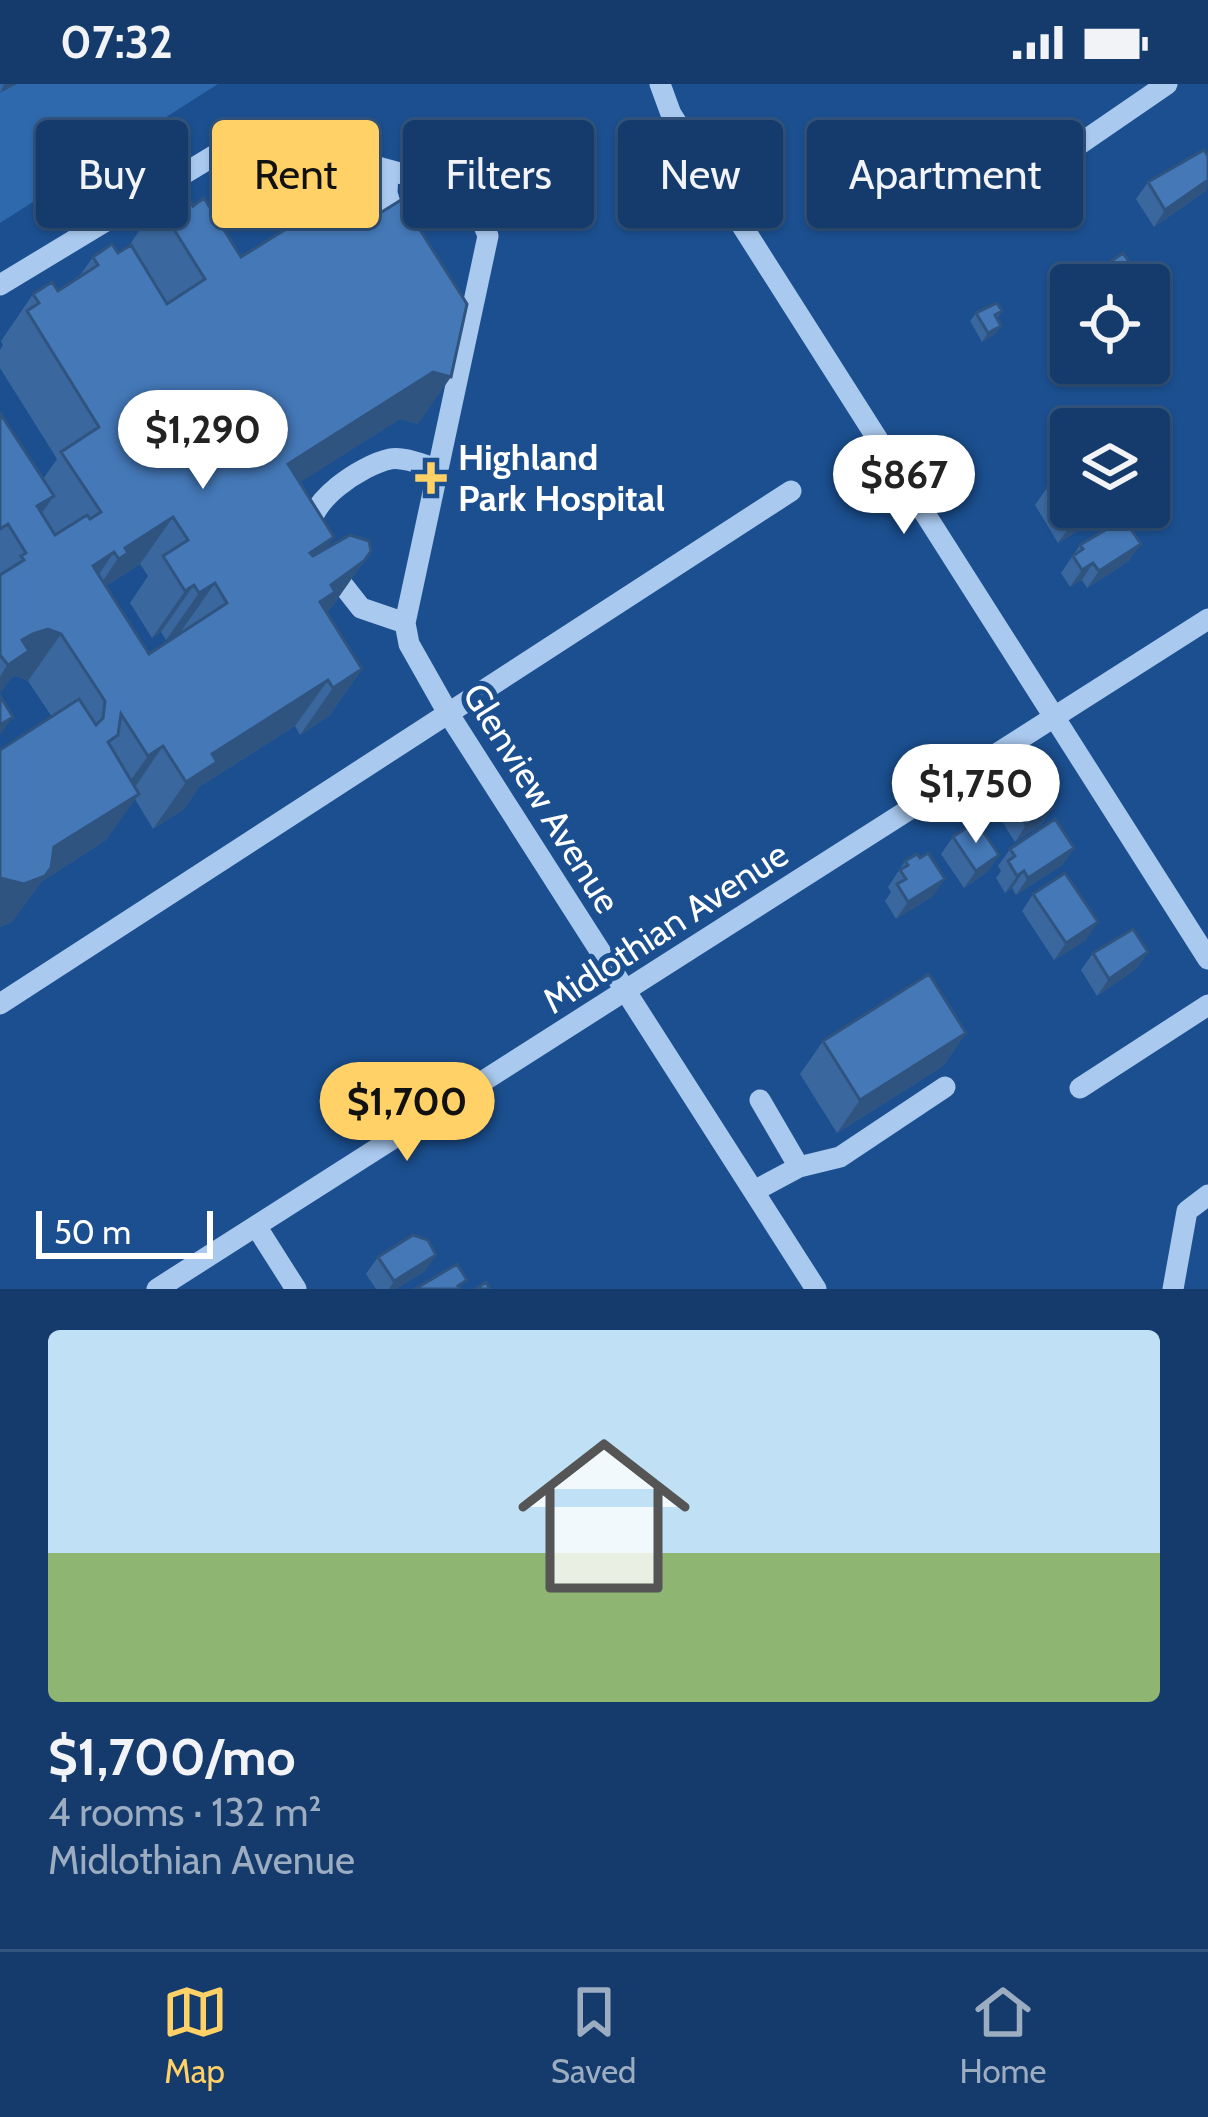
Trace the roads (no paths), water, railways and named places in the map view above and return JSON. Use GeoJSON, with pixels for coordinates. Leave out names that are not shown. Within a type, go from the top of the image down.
{"type":"FeatureCollection","features":[{"type":"Feature","properties":{"kind":"street"},"geometry":{"type":"LineString","coordinates":[[660,84],[671,114],[1208,959]]}},
{"type":"Feature","properties":{"kind":"street"},"geometry":{"type":"LineString","coordinates":[[1083,142],[1167,84]]}},
{"type":"Feature","properties":{"kind":"street"},"geometry":{"type":"LineString","coordinates":[[0,285],[230,146],[268,137],[454,188],[476,205],[488,236],[465,303],[438,469],[407,633],[362,608],[339,584],[314,544],[309,521],[318,501],[375,465],[395,458],[438,469]]}},
{"type":"Feature","properties":{"kind":"street"},"geometry":{"type":"LineString","coordinates":[[388,172],[387,194],[407,246]]}},
{"type":"Feature","properties":{"kind":"street"},"geometry":{"type":"LineString","coordinates":[[0,1004],[791,491]]}},
{"type":"Feature","properties":{"kind":"street","name":"Midlothian Avenue"},"geometry":{"type":"LineString","coordinates":[[157,1289],[1208,619]]}},
{"type":"Feature","properties":{"kind":"street","name":"Glenview Avenue"},"geometry":{"type":"LineString","coordinates":[[407,633],[448,713],[816,1289]]}},
{"type":"Feature","properties":{"kind":"street"},"geometry":{"type":"LineString","coordinates":[[1080,1088],[1208,1005]]}},
{"type":"Feature","properties":{"kind":"street"},"geometry":{"type":"LineString","coordinates":[[754,1191],[799,1168],[840,1157],[945,1087]]}},
{"type":"Feature","properties":{"kind":"street"},"geometry":{"type":"LineString","coordinates":[[760,1100],[799,1168]]}},
{"type":"Feature","properties":{"kind":"street"},"geometry":{"type":"LineString","coordinates":[[1173,1289],[1187,1211],[1208,1195]]}},
{"type":"Feature","properties":{"kind":"street"},"geometry":{"type":"LineString","coordinates":[[256,1226],[296,1289]]}},
{"type":"Feature","properties":{"kind":"place","name":"Highland Park Hospital"},"geometry":{"type":"Point","coordinates":[431,478]}}]}
